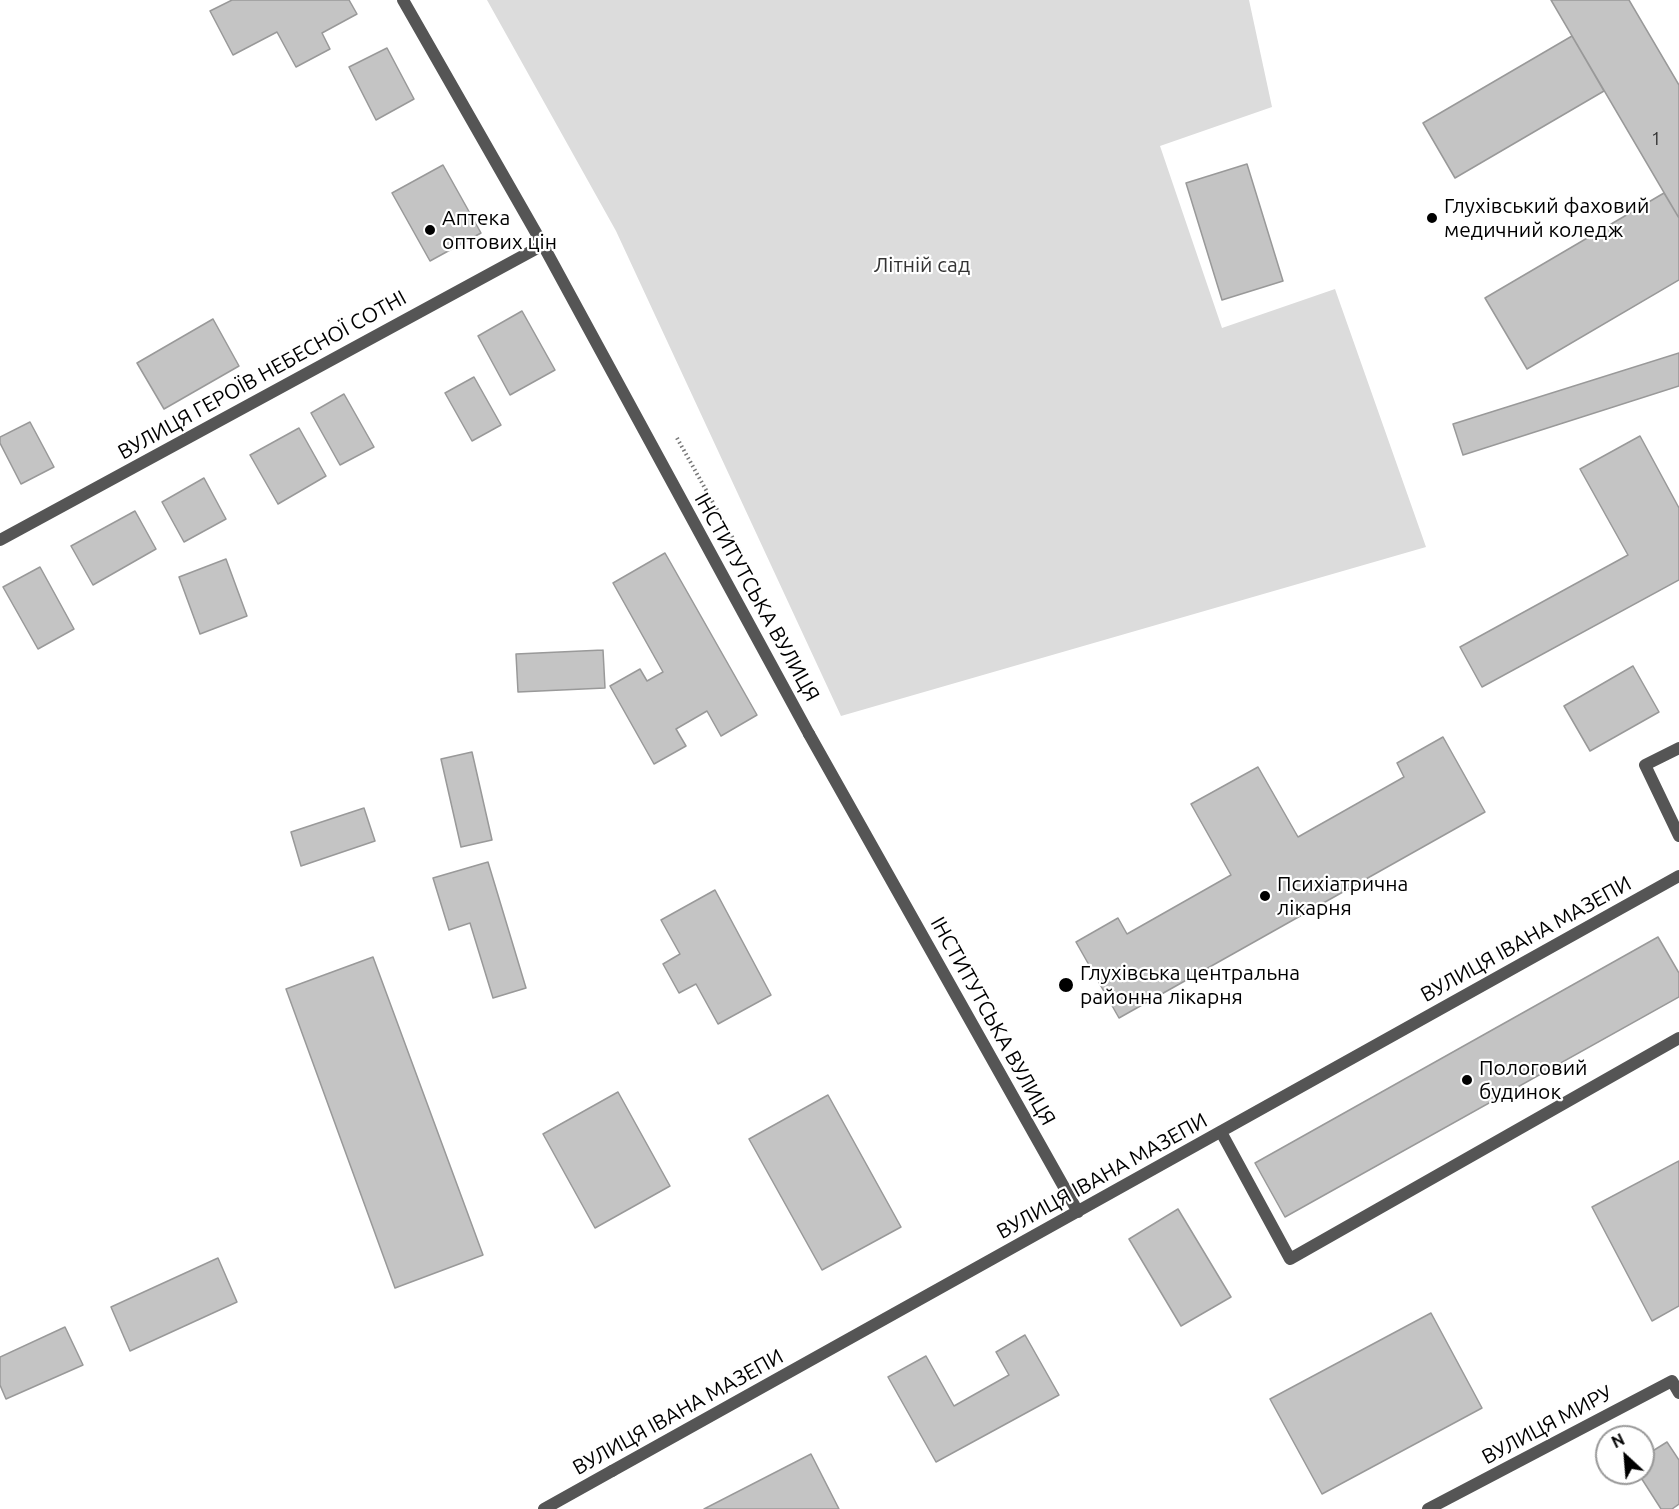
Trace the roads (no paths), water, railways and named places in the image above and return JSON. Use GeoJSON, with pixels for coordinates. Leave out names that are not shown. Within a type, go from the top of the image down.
{"type":"FeatureCollection","features":[{"type":"Feature","properties":{"kind":"street","name":"ІНСТИТУТСЬКА ВУЛИЦЯ"},"geometry":{"type":"LineString","coordinates":[[403,0],[543,245],[808,734],[1078,1212]]}},
{"type":"Feature","properties":{"kind":"street","name":"ВУЛИЦЯ ГЕРОЇВ НЕБЕСНОЇ СОТНІ"},"geometry":{"type":"LineString","coordinates":[[0,540],[543,245]]}},
{"type":"Feature","properties":{"kind":"street"},"geometry":{"type":"LineString","coordinates":[[1679,748],[1645,765],[1679,836]]}},
{"type":"Feature","properties":{"kind":"street","name":"ВУЛИЦЯ ІВАНА МАЗЕПИ"},"geometry":{"type":"LineString","coordinates":[[544,1509],[1679,876]]}},
{"type":"Feature","properties":{"kind":"street"},"geometry":{"type":"LineString","coordinates":[[1221,1132],[1290,1259],[1679,1038]]}},
{"type":"Feature","properties":{"kind":"street","name":"ВУЛИЦЯ МИРУ"},"geometry":{"type":"LineString","coordinates":[[1428,1509],[1672,1381],[1679,1393]]}},
{"type":"Feature","properties":{"kind":"place","name":"Глухівський фаховий медичний коледж"},"geometry":{"type":"Point","coordinates":[1432,218]}},
{"type":"Feature","properties":{"kind":"place","name":"Аптека оптових цін"},"geometry":{"type":"Point","coordinates":[430,230]}},
{"type":"Feature","properties":{"kind":"place","name":"Психіатрична лікарня"},"geometry":{"type":"Point","coordinates":[1265,896]}},
{"type":"Feature","properties":{"kind":"place","name":"Глухівська центральна районна лікарня"},"geometry":{"type":"Point","coordinates":[1066,985]}},
{"type":"Feature","properties":{"kind":"place","name":"Пологовий будинок"},"geometry":{"type":"Point","coordinates":[1467,1080]}},
{"type":"Feature","properties":{"kind":"park label","name":"Літній сад"},"geometry":{"type":"Point","coordinates":[922,265]}}]}
